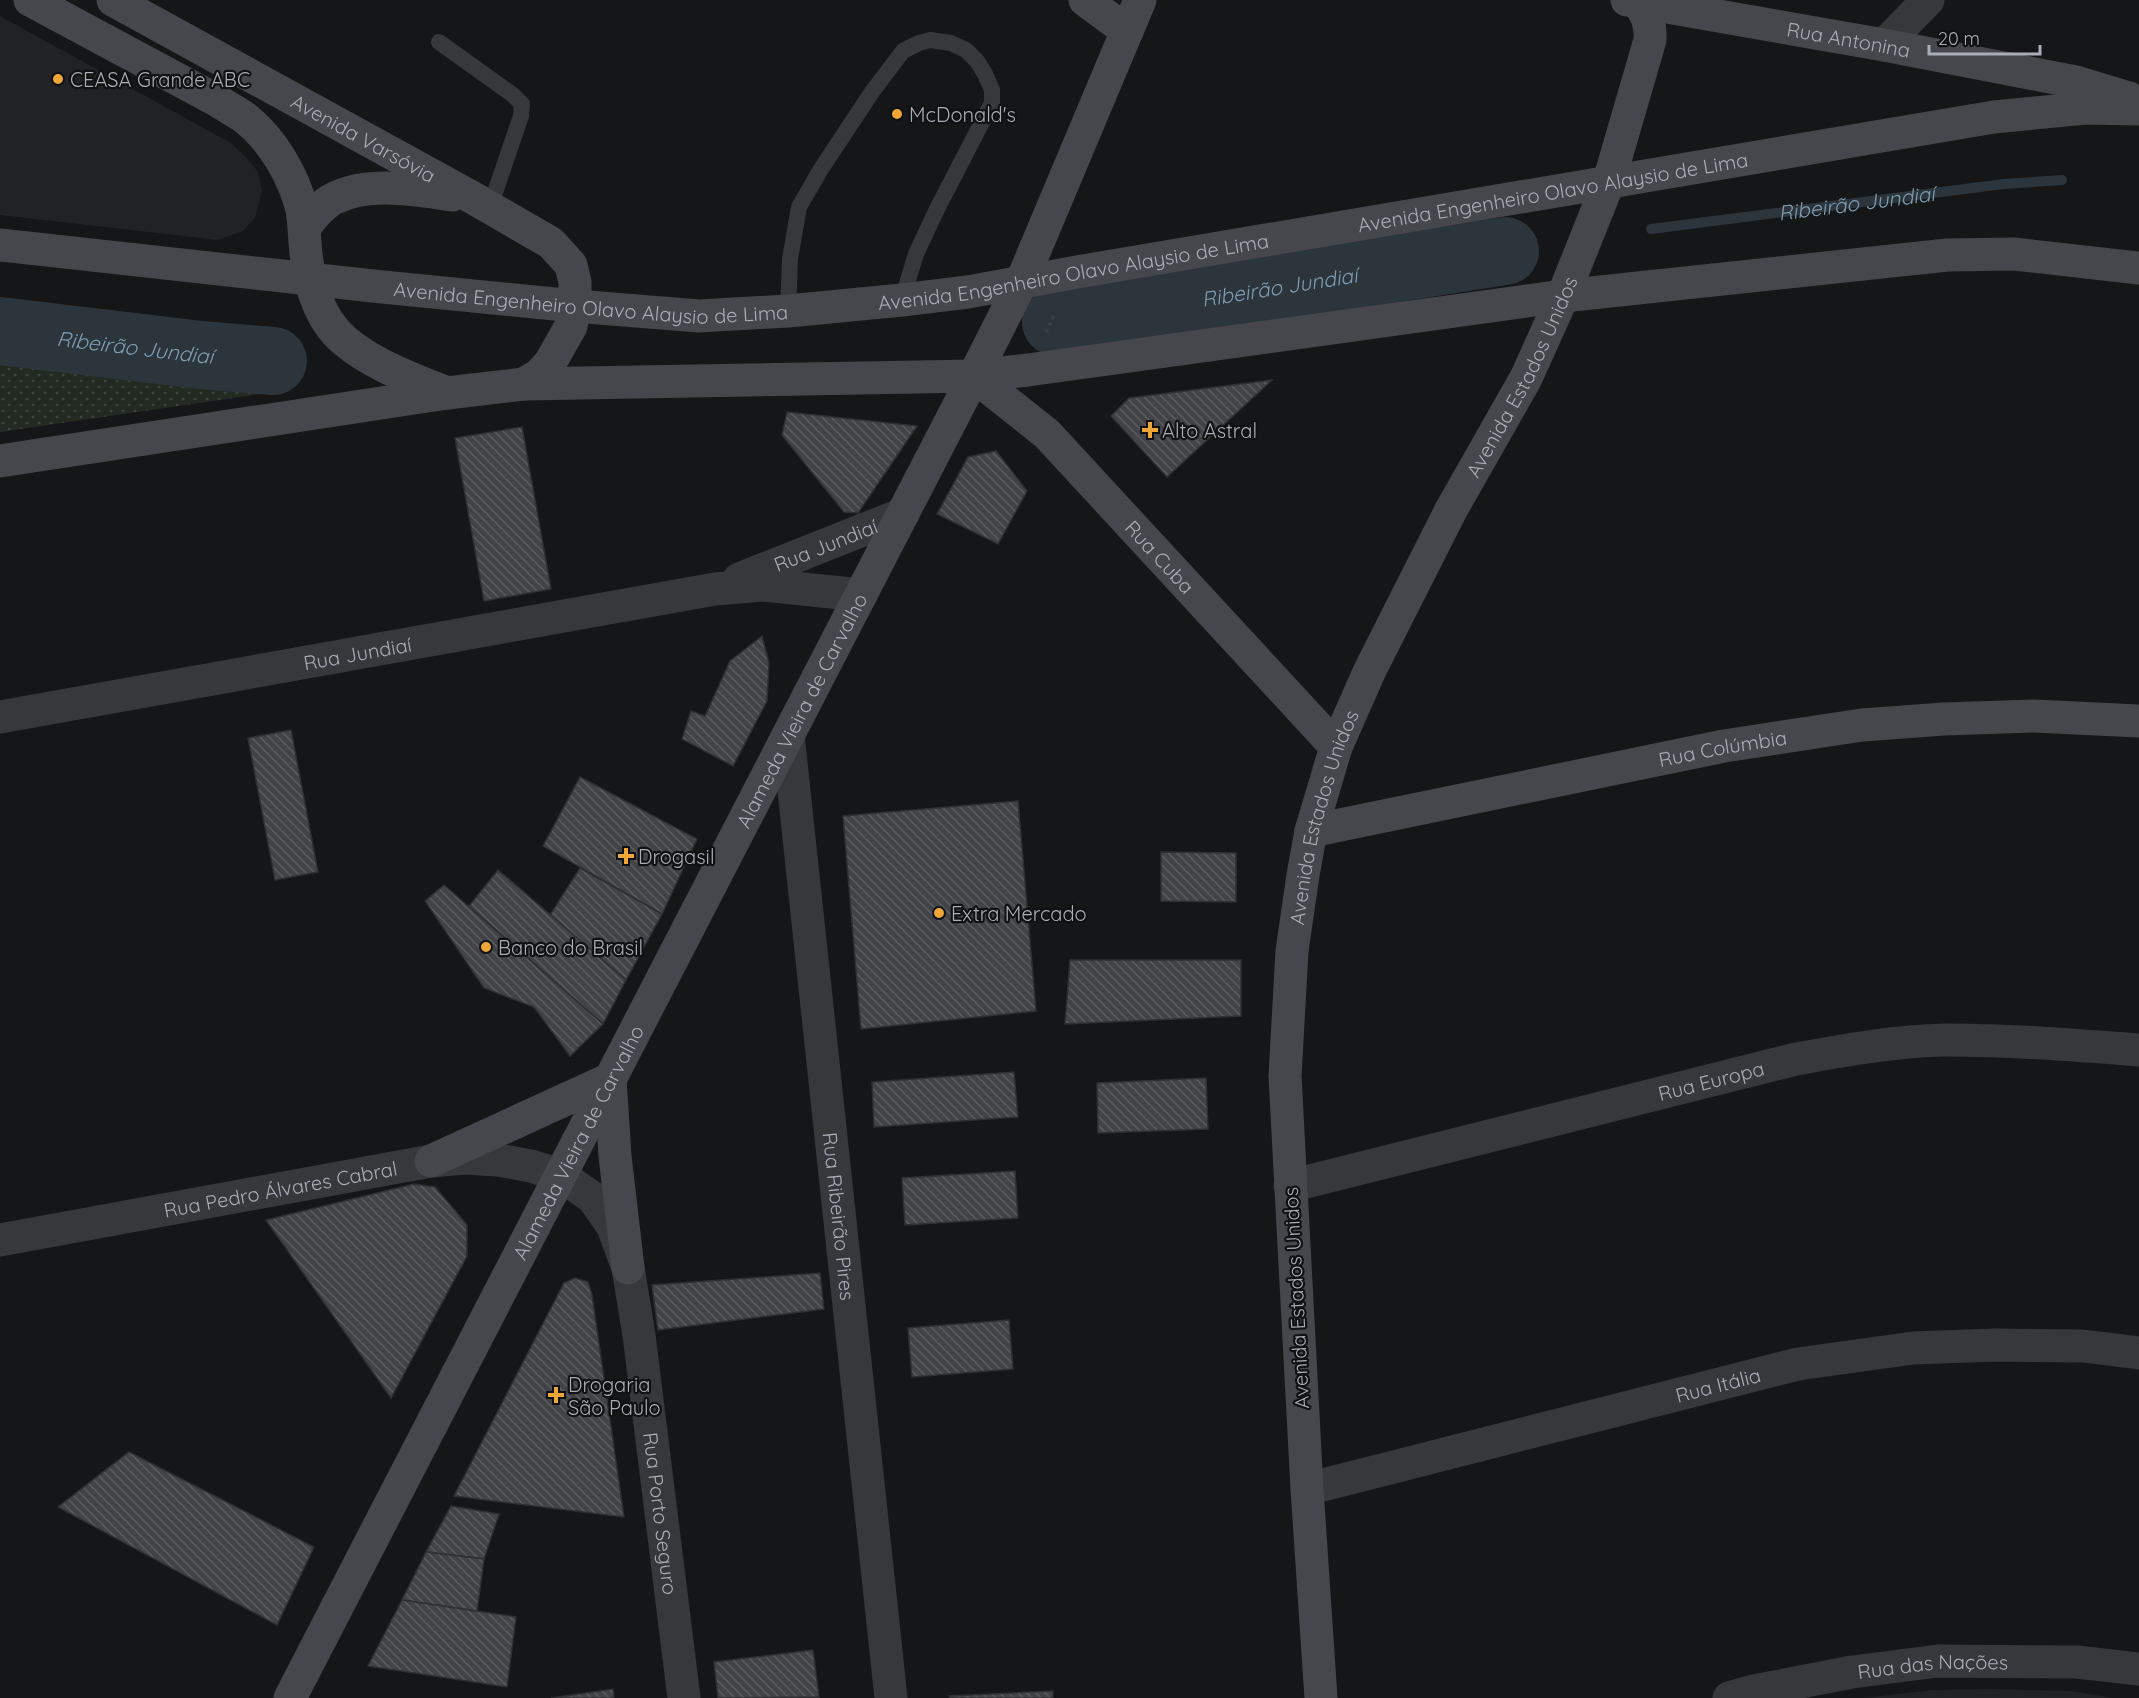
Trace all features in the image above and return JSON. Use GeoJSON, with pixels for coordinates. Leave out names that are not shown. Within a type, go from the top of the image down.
{"type":"FeatureCollection","features":[{"type":"Feature","properties":{"kind":"main road"},"geometry":{"type":"LineString","coordinates":[[30,0],[244,117],[264,135],[285,167],[297,193],[311,279],[324,317],[344,341],[388,369],[447,393]]}},
{"type":"Feature","properties":{"kind":"main road","name":"Avenida Varsóvia"},"geometry":{"type":"LineString","coordinates":[[113,0],[551,243],[571,265],[575,282],[575,306],[571,326],[550,363],[539,375],[524,384]]}},
{"type":"Feature","properties":{"kind":"main road"},"geometry":{"type":"LineString","coordinates":[[1086,0],[1127,31]]}},
{"type":"Feature","properties":{"kind":"main road","name":"Alameda Vieira de Carvalho"},"geometry":{"type":"LineString","coordinates":[[290,1698],[1021,283],[1140,0]]}},
{"type":"Feature","properties":{"kind":"main road","name":"Rua Antonina"},"geometry":{"type":"LineString","coordinates":[[1633,1],[1884,45],[2076,82],[2139,101]]}},
{"type":"Feature","properties":{"kind":"main road","name":"Avenida Estados Unidos"},"geometry":{"type":"LineString","coordinates":[[1321,1698],[1307,1489],[1285,1076],[1292,951],[1311,831],[1336,747],[1370,670],[1451,510],[1526,378],[1563,296],[1609,181],[1650,40],[1651,28],[1647,14],[1633,1]]}},
{"type":"Feature","properties":{"kind":"main road","name":"Avenida Engenheiro Olavo Alaysio de Lima"},"geometry":{"type":"LineString","coordinates":[[0,245],[575,306],[699,315],[788,311],[902,300],[1021,283],[1994,117],[2086,108],[2139,109]]}},
{"type":"Feature","properties":{"kind":"main road"},"geometry":{"type":"LineString","coordinates":[[304,227],[315,212],[335,198],[364,190],[408,188],[482,203]]}},
{"type":"Feature","properties":{"kind":"main road"},"geometry":{"type":"LineString","coordinates":[[0,461],[447,393],[524,384],[974,376],[1563,296],[1947,255],[2013,254],[2139,268]]}},
{"type":"Feature","properties":{"kind":"main road","name":"Rua Cuba"},"geometry":{"type":"LineString","coordinates":[[974,376],[1047,434],[1336,747]]}},
{"type":"Feature","properties":{"kind":"main road","name":"Rua Colúmbia"},"geometry":{"type":"LineString","coordinates":[[1311,831],[1724,746],[1862,725],[2034,716],[2139,721]]}},
{"type":"Feature","properties":{"kind":"main road"},"geometry":{"type":"LineString","coordinates":[[431,1161],[610,1079],[615,1156],[628,1268]]}},
{"type":"Feature","properties":{"kind":"street"},"geometry":{"type":"LineString","coordinates":[[1884,45],[1928,0]]}},
{"type":"Feature","properties":{"kind":"street","name":"Rua Jundiaí"},"geometry":{"type":"LineString","coordinates":[[715,589],[903,514]]}},
{"type":"Feature","properties":{"kind":"street","name":"Rua Jundiaí"},"geometry":{"type":"LineString","coordinates":[[0,717],[715,589],[764,585],[861,595]]}},
{"type":"Feature","properties":{"kind":"street","name":"Rua Ribeirão Pires"},"geometry":{"type":"LineString","coordinates":[[789,735],[891,1698]]}},
{"type":"Feature","properties":{"kind":"street","name":"Rua Europa"},"geometry":{"type":"LineString","coordinates":[[1290,1186],[1796,1059],[1869,1046],[1945,1040],[2049,1043],[2139,1050]]}},
{"type":"Feature","properties":{"kind":"street","name":"Rua Pedro Álvares Cabral"},"geometry":{"type":"LineString","coordinates":[[0,1240],[431,1161],[465,1158],[498,1160],[531,1166],[560,1175]]}},
{"type":"Feature","properties":{"kind":"street","name":"Rua Porto Seguro"},"geometry":{"type":"LineString","coordinates":[[560,1175],[593,1198],[613,1227],[628,1268],[639,1335],[684,1698]]}},
{"type":"Feature","properties":{"kind":"street","name":"Rua Itália"},"geometry":{"type":"LineString","coordinates":[[1307,1489],[1798,1364],[1913,1348],[1996,1345],[2084,1346],[2139,1353]]}},
{"type":"Feature","properties":{"kind":"street","name":"Rua das Nações"},"geometry":{"type":"LineString","coordinates":[[1729,1698],[1852,1672],[1938,1661],[2077,1662],[2139,1669]]}},
{"type":"Feature","properties":{"kind":"lane"},"geometry":{"type":"LineString","coordinates":[[788,311],[790,259],[799,207],[834,149],[903,51],[930,40],[951,43],[966,50],[977,61],[992,90],[992,103],[916,254],[902,300]]}},
{"type":"Feature","properties":{"kind":"lane"},"geometry":{"type":"LineString","coordinates":[[439,42],[513,94],[522,104],[521,116],[482,203]]}},
{"type":"Feature","properties":{"kind":"path"},"geometry":{"type":"LineString","coordinates":[[1029,370],[1031,361],[1077,272]]}},
{"type":"Feature","properties":{"kind":"shaded area","name":"CEASA Grande ABC"},"geometry":{"type":"Polygon","coordinates":[[[0,16],[231,143],[258,172],[262,191],[255,218],[243,231],[218,240],[0,215],[0,16]]]}},
{"type":"Feature","properties":{"kind":"shaded area"},"geometry":{"type":"Polygon","coordinates":[[[0,348],[257,378],[261,394],[0,432],[0,348]]]}},
{"type":"Feature","properties":{"kind":"shaded area"},"geometry":{"type":"Polygon","coordinates":[[[1933,1690],[2071,1691],[2114,1698],[1863,1698],[1933,1690]]]}},
{"type":"Feature","properties":{"kind":"building"},"geometry":{"type":"Polygon","coordinates":[[[1272,380],[1167,477],[1111,416],[1129,398],[1272,380]]]}},
{"type":"Feature","properties":{"kind":"building"},"geometry":{"type":"Polygon","coordinates":[[[787,412],[917,426],[858,513],[844,512],[782,435],[787,412]]]}},
{"type":"Feature","properties":{"kind":"building"},"geometry":{"type":"Polygon","coordinates":[[[522,427],[551,589],[484,601],[455,438],[522,427]]]}},
{"type":"Feature","properties":{"kind":"building"},"geometry":{"type":"Polygon","coordinates":[[[996,451],[1027,491],[998,544],[937,514],[968,457],[996,451]]]}},
{"type":"Feature","properties":{"kind":"building"},"geometry":{"type":"Polygon","coordinates":[[[762,636],[769,663],[767,701],[733,766],[682,739],[691,711],[705,716],[730,661],[762,636]]]}},
{"type":"Feature","properties":{"kind":"building"},"geometry":{"type":"Polygon","coordinates":[[[291,730],[318,872],[275,880],[248,738],[291,730]]]}},
{"type":"Feature","properties":{"kind":"building"},"geometry":{"type":"Polygon","coordinates":[[[580,777],[697,839],[662,914],[543,846],[580,777]]]}},
{"type":"Feature","properties":{"kind":"building","name":"Extra Mercado"},"geometry":{"type":"Polygon","coordinates":[[[1018,801],[1036,1011],[861,1029],[843,816],[1018,801]]]}},
{"type":"Feature","properties":{"kind":"building"},"geometry":{"type":"Polygon","coordinates":[[[1161,852],[1236,853],[1236,902],[1161,901],[1161,852]]]}},
{"type":"Feature","properties":{"kind":"building"},"geometry":{"type":"Polygon","coordinates":[[[580,868],[662,914],[626,980],[550,915],[580,868]]]}},
{"type":"Feature","properties":{"kind":"building"},"geometry":{"type":"Polygon","coordinates":[[[498,870],[626,980],[603,1024],[469,906],[498,870]]]}},
{"type":"Feature","properties":{"kind":"building","name":"Banco do Brasil"},"geometry":{"type":"Polygon","coordinates":[[[444,885],[603,1024],[570,1056],[534,1007],[484,988],[425,901],[444,885]]]}},
{"type":"Feature","properties":{"kind":"building"},"geometry":{"type":"Polygon","coordinates":[[[1070,960],[1241,960],[1241,1016],[1065,1024],[1070,960]]]}},
{"type":"Feature","properties":{"kind":"building"},"geometry":{"type":"Polygon","coordinates":[[[1014,1072],[1018,1117],[874,1127],[872,1082],[1014,1072]]]}},
{"type":"Feature","properties":{"kind":"building"},"geometry":{"type":"Polygon","coordinates":[[[1206,1078],[1208,1129],[1098,1133],[1097,1083],[1206,1078]]]}},
{"type":"Feature","properties":{"kind":"building"},"geometry":{"type":"Polygon","coordinates":[[[1015,1171],[1018,1218],[905,1225],[902,1178],[1015,1171]]]}},
{"type":"Feature","properties":{"kind":"building"},"geometry":{"type":"Polygon","coordinates":[[[414,1184],[435,1187],[467,1225],[467,1256],[391,1398],[266,1220],[414,1184]]]}},
{"type":"Feature","properties":{"kind":"building"},"geometry":{"type":"Polygon","coordinates":[[[820,1273],[824,1309],[658,1330],[652,1285],[820,1273]]]}},
{"type":"Feature","properties":{"kind":"building","name":"Drogaria São Paulo"},"geometry":{"type":"Polygon","coordinates":[[[575,1278],[588,1282],[592,1295],[624,1517],[454,1496],[564,1283],[575,1278]]]}},
{"type":"Feature","properties":{"kind":"building"},"geometry":{"type":"Polygon","coordinates":[[[1009,1320],[1013,1369],[912,1377],[908,1328],[1009,1320]]]}},
{"type":"Feature","properties":{"kind":"building"},"geometry":{"type":"Polygon","coordinates":[[[129,1452],[314,1547],[277,1625],[58,1507],[129,1452]]]}},
{"type":"Feature","properties":{"kind":"building"},"geometry":{"type":"Polygon","coordinates":[[[451,1506],[499,1514],[484,1559],[426,1552],[451,1506]]]}},
{"type":"Feature","properties":{"kind":"building"},"geometry":{"type":"Polygon","coordinates":[[[426,1552],[484,1559],[477,1611],[402,1600],[426,1552]]]}},
{"type":"Feature","properties":{"kind":"building"},"geometry":{"type":"Polygon","coordinates":[[[402,1600],[516,1617],[507,1687],[368,1666],[402,1600]]]}},
{"type":"Feature","properties":{"kind":"building"},"geometry":{"type":"Polygon","coordinates":[[[813,1650],[819,1697],[718,1698],[714,1662],[813,1650]]]}},
{"type":"Feature","properties":{"kind":"building"},"geometry":{"type":"Polygon","coordinates":[[[613,1689],[614,1698],[551,1698],[613,1689]]]}},
{"type":"Feature","properties":{"kind":"building"},"geometry":{"type":"Polygon","coordinates":[[[1053,1691],[1053,1698],[950,1698],[949,1696],[1053,1691]]]}},
{"type":"Feature","properties":{"kind":"waterway","name":"Ribeirão Jundiaí"},"geometry":{"type":"LineString","coordinates":[[1651,229],[2004,184],[2062,180]]}},
{"type":"Feature","properties":{"kind":"waterway","name":"Ribeirão Jundiaí"},"geometry":{"type":"LineString","coordinates":[[1056,322],[1505,251]]}},
{"type":"Feature","properties":{"kind":"waterway","name":"Ribeirão Jundiaí"},"geometry":{"type":"LineString","coordinates":[[0,331],[201,355],[273,361]]}},
{"type":"Feature","properties":{"kind":"place","name":"CEASA Grande ABC"},"geometry":{"type":"Point","coordinates":[58,79]}},
{"type":"Feature","properties":{"kind":"place","name":"McDonald's"},"geometry":{"type":"Point","coordinates":[897,114]}},
{"type":"Feature","properties":{"kind":"place","name":"Alto Astral"},"geometry":{"type":"Point","coordinates":[1150,430]}},
{"type":"Feature","properties":{"kind":"place","name":"Drogasil"},"geometry":{"type":"Point","coordinates":[626,856]}},
{"type":"Feature","properties":{"kind":"place","name":"Extra Mercado"},"geometry":{"type":"Point","coordinates":[939,913]}},
{"type":"Feature","properties":{"kind":"place","name":"Banco do Brasil"},"geometry":{"type":"Point","coordinates":[486,947]}},
{"type":"Feature","properties":{"kind":"place","name":"Drogaria São Paulo"},"geometry":{"type":"Point","coordinates":[556,1395]}}]}
